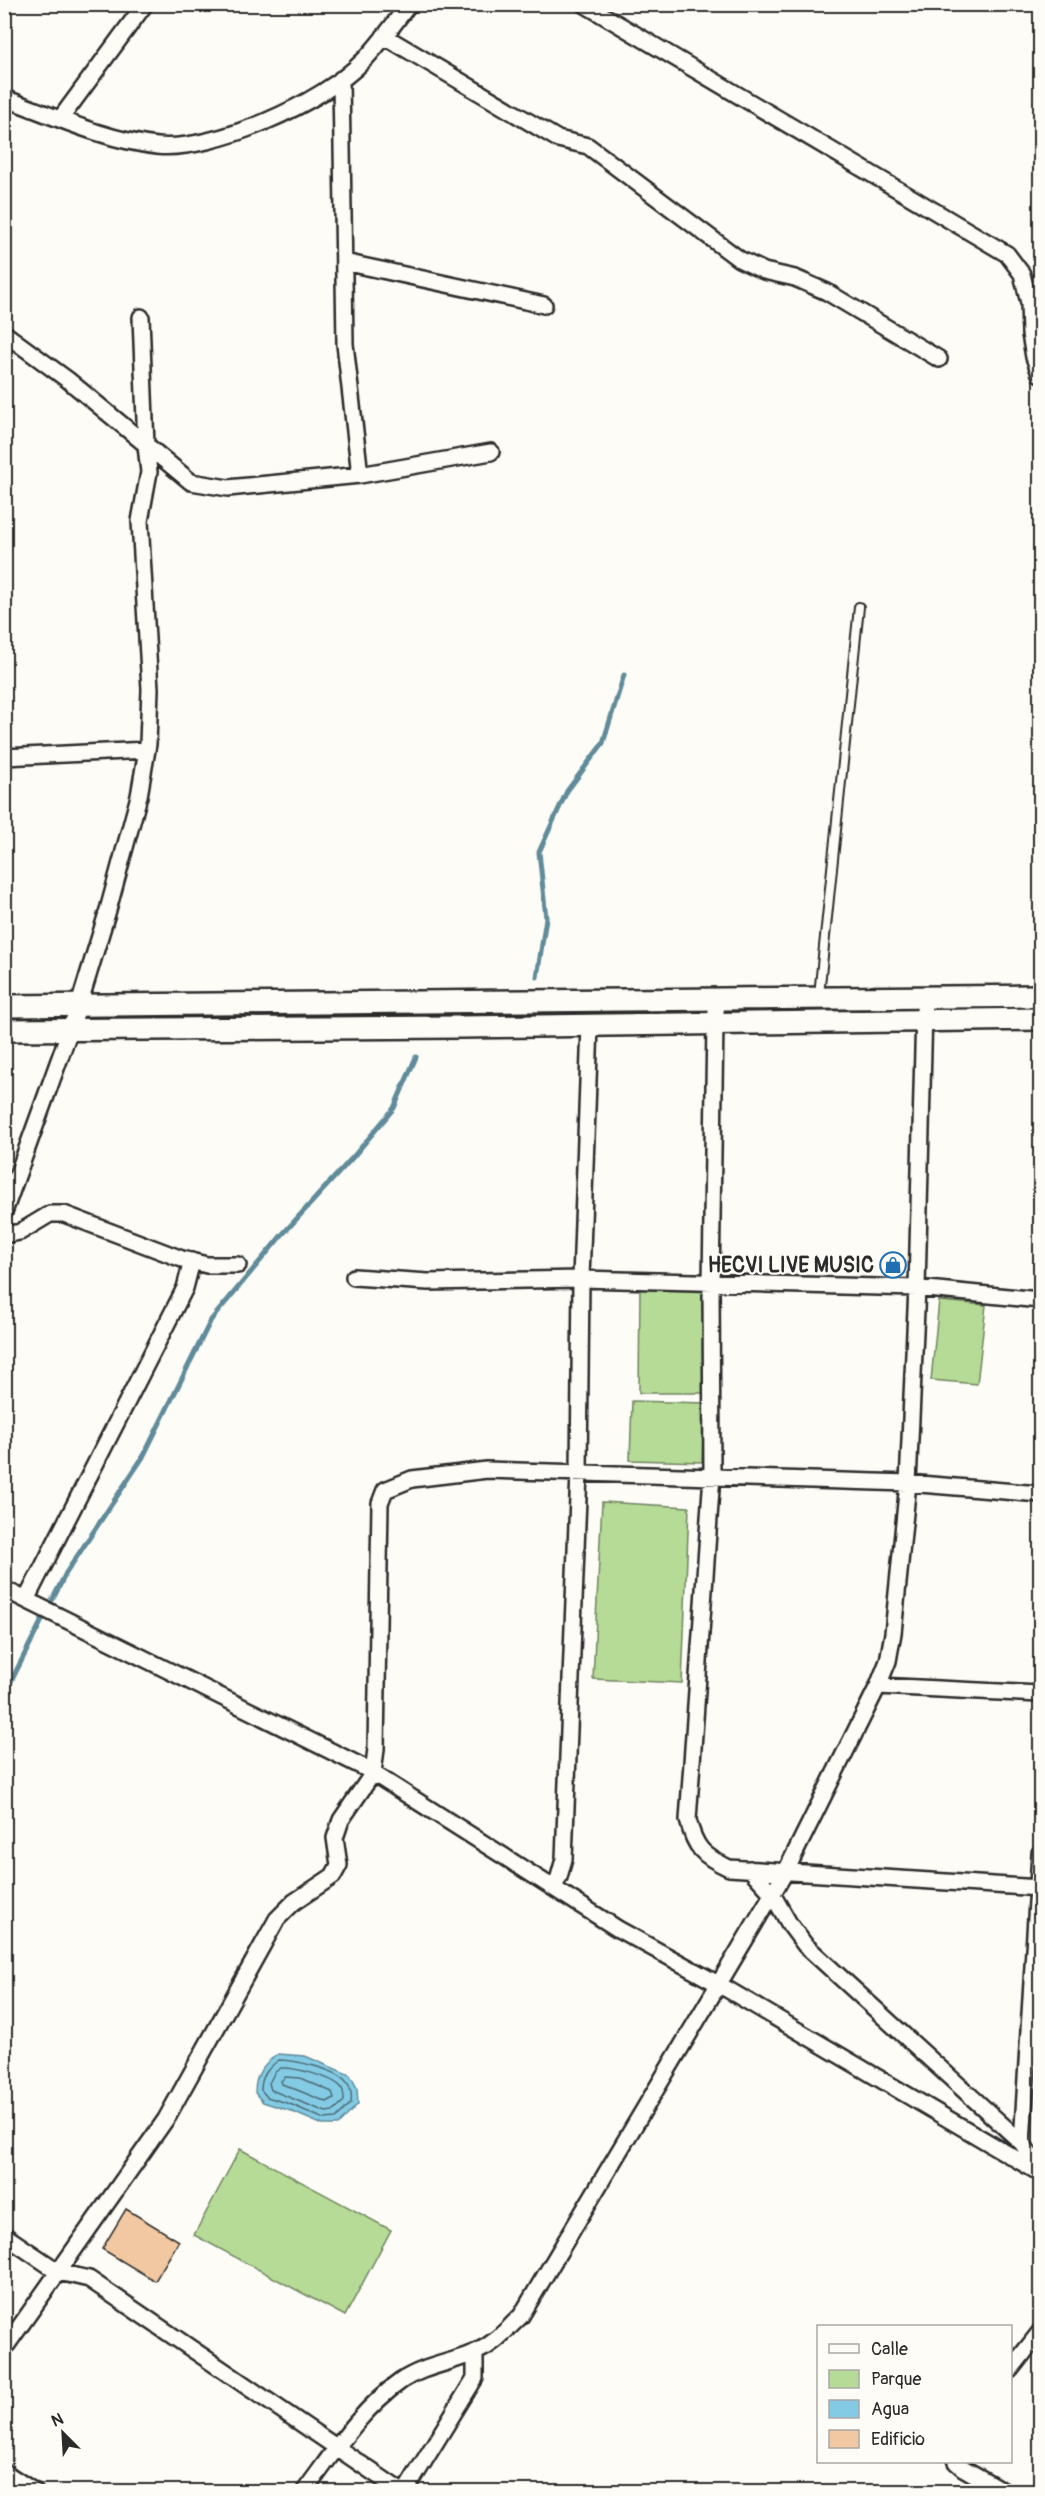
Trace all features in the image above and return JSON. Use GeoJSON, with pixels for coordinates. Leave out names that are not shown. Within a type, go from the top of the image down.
{"type":"FeatureCollection","features":[{"type":"Feature","properties":{"kind":"street"},"geometry":{"type":"LineString","coordinates":[[61,118],[145,4]]}},
{"type":"Feature","properties":{"kind":"street"},"geometry":{"type":"LineString","coordinates":[[4,98],[111,136],[158,146],[188,144],[233,133],[286,114],[329,89],[363,62],[409,4]]}},
{"type":"Feature","properties":{"kind":"street"},"geometry":{"type":"LineString","coordinates":[[584,4],[1007,254],[1022,274],[1029,303],[1030,334],[1034,357],[1041,374]]}},
{"type":"Feature","properties":{"kind":"street"},"geometry":{"type":"LineString","coordinates":[[384,36],[558,139],[588,146],[739,259],[764,271],[795,278],[827,292],[939,359]]}},
{"type":"Feature","properties":{"kind":"street"},"geometry":{"type":"LineString","coordinates":[[341,79],[345,344],[360,475]]}},
{"type":"Feature","properties":{"kind":"street"},"geometry":{"type":"LineString","coordinates":[[344,262],[544,305]]}},
{"type":"Feature","properties":{"kind":"street"},"geometry":{"type":"LineString","coordinates":[[4,1212],[79,1005],[136,807],[147,750],[150,689],[140,521],[149,472],[141,317]]}},
{"type":"Feature","properties":{"kind":"street"},"geometry":{"type":"LineString","coordinates":[[4,333],[68,380],[191,482],[228,488],[360,475],[491,452]]}},
{"type":"Feature","properties":{"kind":"street"},"geometry":{"type":"LineString","coordinates":[[4,757],[147,750]]}},
{"type":"Feature","properties":{"kind":"street"},"geometry":{"type":"LineString","coordinates":[[4,1006],[819,1000],[1041,996]]}},
{"type":"Feature","properties":{"kind":"street"},"geometry":{"type":"LineString","coordinates":[[304,2492],[363,2414],[402,2381],[439,2363],[475,2352],[497,2341],[520,2316],[720,1984],[771,1892],[786,1871],[878,1686],[888,1661],[893,1633],[908,1483],[923,1020],[926,998]]}},
{"type":"Feature","properties":{"kind":"street"},"geometry":{"type":"LineString","coordinates":[[717,1000],[711,1283],[712,1475],[688,1820],[698,1847],[709,1859],[729,1868],[1039,1888]]}},
{"type":"Feature","properties":{"kind":"street"},"geometry":{"type":"LineString","coordinates":[[4,1029],[1041,1019]]}},
{"type":"Feature","properties":{"kind":"street"},"geometry":{"type":"LineString","coordinates":[[554,1887],[564,1859],[579,1472],[581,1279],[590,1025]]}},
{"type":"Feature","properties":{"kind":"street"},"geometry":{"type":"LineString","coordinates":[[4,1234],[20,1232],[50,1214],[64,1214],[192,1262],[207,1265],[238,1265]]}},
{"type":"Feature","properties":{"kind":"street"},"geometry":{"type":"LineString","coordinates":[[26,1600],[185,1288],[192,1262]]}},
{"type":"Feature","properties":{"kind":"street"},"geometry":{"type":"LineString","coordinates":[[354,1277],[428,1282],[581,1279],[916,1288],[1041,1300]]}},
{"type":"Feature","properties":{"kind":"street"},"geometry":{"type":"LineString","coordinates":[[4,2349],[166,2119],[278,1919],[294,1902],[333,1876],[339,1866],[334,1838],[341,1820],[373,1773],[376,1749],[380,1503],[385,1490],[412,1479],[487,1470],[712,1475],[908,1483],[1041,1494]]}},
{"type":"Feature","properties":{"kind":"street"},"geometry":{"type":"LineString","coordinates":[[4,1589],[373,1773],[618,1929],[720,1984],[1041,2172]]}},
{"type":"Feature","properties":{"kind":"street"},"geometry":{"type":"LineString","coordinates":[[878,1686],[1041,1695]]}},
{"type":"Feature","properties":{"kind":"street"},"geometry":{"type":"LineString","coordinates":[[1022,2143],[1041,1852]]}},
{"type":"Feature","properties":{"kind":"street"},"geometry":{"type":"LineString","coordinates":[[750,1869],[771,1892],[790,1925],[806,1945],[1022,2143],[1041,2172]]}},
{"type":"Feature","properties":{"kind":"street"},"geometry":{"type":"LineString","coordinates":[[4,2235],[59,2272],[88,2280],[403,2492],[475,2378],[475,2352]]}},
{"type":"Feature","properties":{"kind":"street"},"geometry":{"type":"LineString","coordinates":[[1012,2369],[1041,2332]]}},
{"type":"Feature","properties":{"kind":"street"},"geometry":{"type":"LineString","coordinates":[[957,2463],[1005,2492]]}},
{"type":"Feature","properties":{"kind":"street"},"geometry":{"type":"LineString","coordinates":[[4,2472],[35,2492]]}},
{"type":"Feature","properties":{"kind":"lane"},"geometry":{"type":"LineString","coordinates":[[819,1000],[859,607]]}},
{"type":"Feature","properties":{"kind":"green space"},"geometry":{"type":"Polygon","coordinates":[[[640,1288],[705,1288],[704,1393],[639,1393],[640,1288]]]}},
{"type":"Feature","properties":{"kind":"green space"},"geometry":{"type":"Polygon","coordinates":[[[939,1301],[986,1305],[977,1384],[931,1380],[939,1301]]]}},
{"type":"Feature","properties":{"kind":"green space"},"geometry":{"type":"Polygon","coordinates":[[[632,1401],[704,1403],[702,1462],[630,1460],[632,1401]]]}},
{"type":"Feature","properties":{"kind":"green space"},"geometry":{"type":"Polygon","coordinates":[[[602,1502],[689,1507],[682,1683],[593,1679],[602,1502]]]}},
{"type":"Feature","properties":{"kind":"green space"},"geometry":{"type":"Polygon","coordinates":[[[240,2149],[391,2230],[345,2316],[194,2235],[240,2149]]]}},
{"type":"Feature","properties":{"kind":"water"},"geometry":{"type":"Polygon","coordinates":[[[278,2054],[305,2056],[350,2075],[357,2088],[358,2104],[338,2125],[323,2125],[263,2102],[255,2093],[256,2080],[264,2066],[278,2054]]]}},
{"type":"Feature","properties":{"kind":"building"},"geometry":{"type":"Polygon","coordinates":[[[126,2209],[179,2241],[155,2281],[102,2249],[126,2209]]]}},
{"type":"Feature","properties":{"kind":"waterway"},"geometry":{"type":"LineString","coordinates":[[537,977],[546,918],[539,852],[567,791],[603,743],[624,675]]}},
{"type":"Feature","properties":{"kind":"waterway"},"geometry":{"type":"LineString","coordinates":[[4,1695],[66,1573],[143,1457],[211,1320],[281,1236],[394,1108],[416,1057]]}},
{"type":"Feature","properties":{"kind":"place","name":"HECVI LIVE MUSIC"},"geometry":{"type":"Point","coordinates":[893,1265]}}]}
